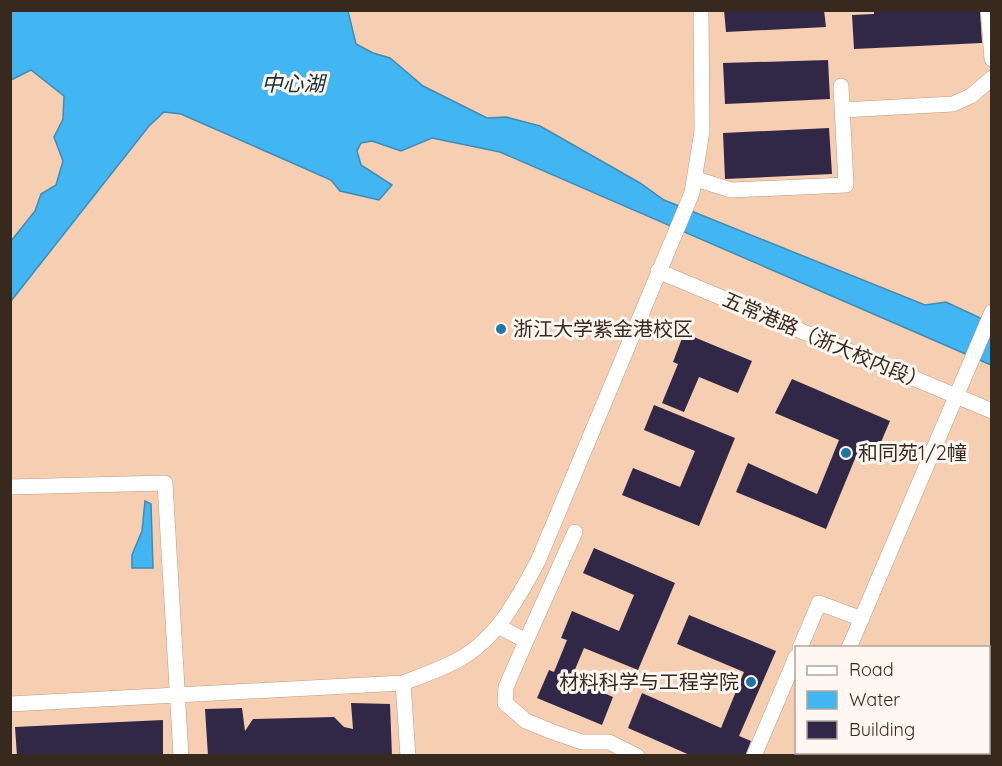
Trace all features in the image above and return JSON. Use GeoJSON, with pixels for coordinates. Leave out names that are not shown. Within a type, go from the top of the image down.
{"type":"FeatureCollection","features":[{"type":"Feature","properties":{"kind":"street"},"geometry":{"type":"LineString","coordinates":[[10,704],[403,683],[457,661],[476,648],[498,626],[517,599],[538,561],[694,186],[702,131],[700,10]]}},
{"type":"Feature","properties":{"kind":"street"},"geometry":{"type":"LineString","coordinates":[[988,10],[992,59]]}},
{"type":"Feature","properties":{"kind":"street"},"geometry":{"type":"LineString","coordinates":[[842,110],[953,104],[971,96],[992,78]]}},
{"type":"Feature","properties":{"kind":"street"},"geometry":{"type":"LineString","coordinates":[[694,186],[731,190],[846,185],[841,86]]}},
{"type":"Feature","properties":{"kind":"street","name":"五常港路（浙大校内段）"},"geometry":{"type":"LineString","coordinates":[[658,271],[992,411]]}},
{"type":"Feature","properties":{"kind":"street"},"geometry":{"type":"LineString","coordinates":[[850,646],[991,313]]}},
{"type":"Feature","properties":{"kind":"street"},"geometry":{"type":"LineString","coordinates":[[10,487],[165,483],[181,756]]}},
{"type":"Feature","properties":{"kind":"street"},"geometry":{"type":"LineString","coordinates":[[575,531],[506,687],[505,703],[526,721],[553,732],[582,742],[609,742],[637,756]]}},
{"type":"Feature","properties":{"kind":"street"},"geometry":{"type":"LineString","coordinates":[[801,646],[819,603],[861,620]]}},
{"type":"Feature","properties":{"kind":"street"},"geometry":{"type":"LineString","coordinates":[[498,626],[526,641]]}},
{"type":"Feature","properties":{"kind":"street"},"geometry":{"type":"LineString","coordinates":[[754,756],[795,659]]}},
{"type":"Feature","properties":{"kind":"street"},"geometry":{"type":"LineString","coordinates":[[403,683],[408,756]]}},
{"type":"Feature","properties":{"kind":"water","name":"中心湖"},"geometry":{"type":"Polygon","coordinates":[[[11,11],[348,11],[356,44],[373,53],[390,58],[423,86],[487,118],[506,117],[540,126],[640,183],[664,200],[925,305],[946,302],[991,323],[991,365],[500,152],[432,138],[401,151],[372,141],[361,143],[357,151],[361,165],[392,185],[379,200],[340,191],[331,180],[181,114],[164,112],[149,126],[11,301],[11,241],[35,211],[41,194],[56,185],[63,161],[54,137],[63,119],[64,96],[31,70],[11,80],[11,11]]]}},
{"type":"Feature","properties":{"kind":"water"},"geometry":{"type":"Polygon","coordinates":[[[145,501],[151,504],[153,568],[132,568],[132,555],[142,531],[145,501]]]}},
{"type":"Feature","properties":{"kind":"building"},"geometry":{"type":"Polygon","coordinates":[[[724,10],[824,10],[826,27],[726,32],[724,10]]]}},
{"type":"Feature","properties":{"kind":"building"},"geometry":{"type":"Polygon","coordinates":[[[874,10],[980,10],[982,43],[854,49],[852,15],[874,14],[874,10]]]}},
{"type":"Feature","properties":{"kind":"building"},"geometry":{"type":"Polygon","coordinates":[[[828,60],[830,99],[725,104],[723,63],[828,60]]]}},
{"type":"Feature","properties":{"kind":"building"},"geometry":{"type":"Polygon","coordinates":[[[829,128],[832,174],[725,179],[723,133],[829,128]]]}},
{"type":"Feature","properties":{"kind":"building"},"geometry":{"type":"Polygon","coordinates":[[[684,333],[752,361],[738,393],[699,377],[684,412],[662,403],[678,364],[673,362],[684,333]]]}},
{"type":"Feature","properties":{"kind":"building","name":"和同苑1/2幢"},"geometry":{"type":"Polygon","coordinates":[[[792,379],[890,421],[875,456],[859,449],[826,529],[736,492],[748,463],[817,494],[839,440],[775,413],[792,379]]]}},
{"type":"Feature","properties":{"kind":"building"},"geometry":{"type":"Polygon","coordinates":[[[654,405],[735,438],[699,526],[622,495],[633,468],[680,487],[695,451],[644,430],[654,405]]]}},
{"type":"Feature","properties":{"kind":"building"},"geometry":{"type":"Polygon","coordinates":[[[594,548],[675,583],[638,670],[584,648],[571,679],[613,697],[602,725],[537,698],[549,670],[554,672],[567,640],[561,638],[572,611],[619,631],[634,595],[583,573],[594,548]]]}},
{"type":"Feature","properties":{"kind":"building","name":"材料科学与工程学院"},"geometry":{"type":"Polygon","coordinates":[[[689,615],[776,651],[739,736],[751,741],[745,756],[692,756],[628,728],[642,693],[721,728],[744,672],[677,644],[689,615]]]}},
{"type":"Feature","properties":{"kind":"building"},"geometry":{"type":"Polygon","coordinates":[[[351,703],[390,704],[392,756],[208,756],[205,709],[242,708],[245,731],[253,719],[334,717],[344,727],[353,729],[351,703]]]}},
{"type":"Feature","properties":{"kind":"building"},"geometry":{"type":"Polygon","coordinates":[[[163,720],[163,756],[17,756],[15,727],[163,720]]]}},
{"type":"Feature","properties":{"kind":"place","name":"浙江大学紫金港校区"},"geometry":{"type":"Point","coordinates":[501,329]}},
{"type":"Feature","properties":{"kind":"place","name":"和同苑1/2幢"},"geometry":{"type":"Point","coordinates":[846,453]}},
{"type":"Feature","properties":{"kind":"place","name":"材料科学与工程学院"},"geometry":{"type":"Point","coordinates":[751,682]}}]}
